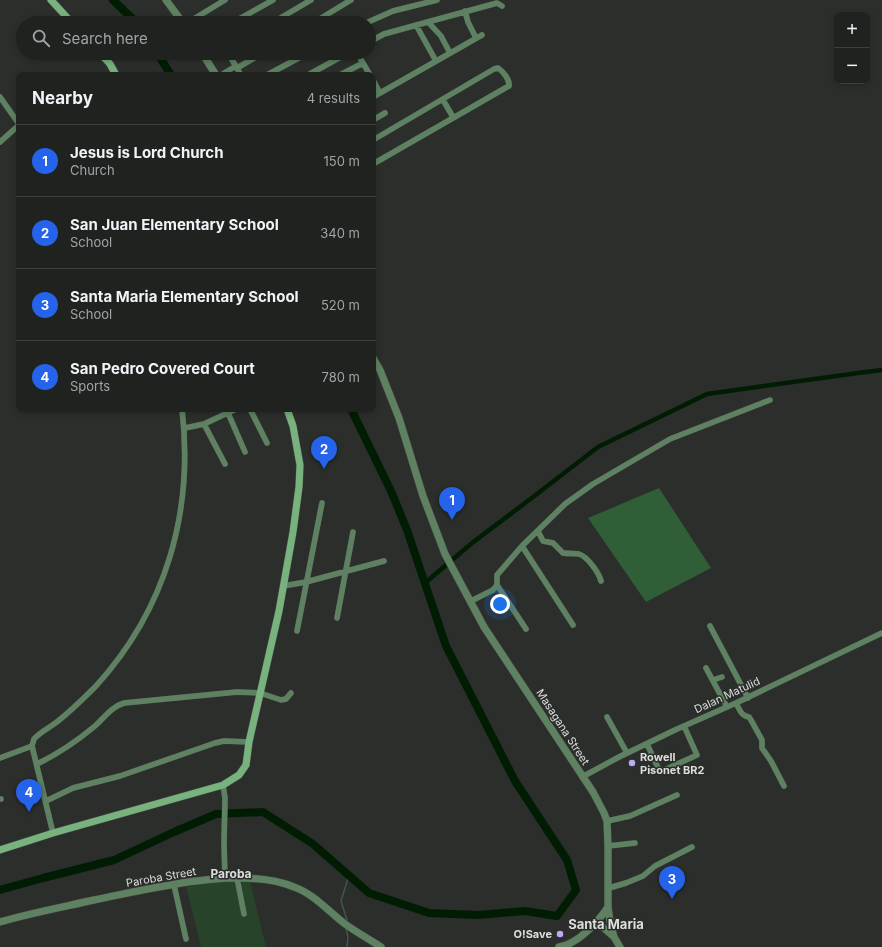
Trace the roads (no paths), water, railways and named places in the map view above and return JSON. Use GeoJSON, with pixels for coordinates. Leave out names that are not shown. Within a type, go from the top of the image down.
{"type":"FeatureCollection","features":[{"type":"Feature","properties":{"kind":"main road"},"geometry":{"type":"LineString","coordinates":[[51,0],[66,16]]}},
{"type":"Feature","properties":{"kind":"main road"},"geometry":{"type":"LineString","coordinates":[[106,60],[114,72]]}},
{"type":"Feature","properties":{"kind":"main road"},"geometry":{"type":"LineString","coordinates":[[0,850],[53,833],[223,785],[239,775],[246,765],[249,742],[283,586],[299,487],[300,464],[293,426],[288,412]]}},
{"type":"Feature","properties":{"kind":"street"},"geometry":{"type":"LineString","coordinates":[[166,0],[178,16]]}},
{"type":"Feature","properties":{"kind":"street"},"geometry":{"type":"LineString","coordinates":[[199,16],[225,0]]}},
{"type":"Feature","properties":{"kind":"street"},"geometry":{"type":"LineString","coordinates":[[244,16],[273,0]]}},
{"type":"Feature","properties":{"kind":"street"},"geometry":{"type":"LineString","coordinates":[[284,16],[311,0]]}},
{"type":"Feature","properties":{"kind":"street"},"geometry":{"type":"LineString","coordinates":[[325,16],[352,0]]}},
{"type":"Feature","properties":{"kind":"street"},"geometry":{"type":"LineString","coordinates":[[376,19],[394,11],[437,0]]}},
{"type":"Feature","properties":{"kind":"street"},"geometry":{"type":"LineString","coordinates":[[376,38],[384,34],[465,11],[497,3],[502,6]]}},
{"type":"Feature","properties":{"kind":"street"},"geometry":{"type":"LineString","coordinates":[[376,95],[479,36],[468,22],[465,11]]}},
{"type":"Feature","properties":{"kind":"street"},"geometry":{"type":"LineString","coordinates":[[428,22],[441,36],[450,53]]}},
{"type":"Feature","properties":{"kind":"street"},"geometry":{"type":"LineString","coordinates":[[416,25],[436,61]]}},
{"type":"Feature","properties":{"kind":"street"},"geometry":{"type":"LineString","coordinates":[[206,60],[214,72]]}},
{"type":"Feature","properties":{"kind":"street"},"geometry":{"type":"LineString","coordinates":[[232,60],[238,70],[253,60]]}},
{"type":"Feature","properties":{"kind":"street"},"geometry":{"type":"LineString","coordinates":[[273,72],[295,60]]}},
{"type":"Feature","properties":{"kind":"street"},"geometry":{"type":"LineString","coordinates":[[313,72],[335,60]]}},
{"type":"Feature","properties":{"kind":"street"},"geometry":{"type":"LineString","coordinates":[[361,60],[368,72]]}},
{"type":"Feature","properties":{"kind":"street"},"geometry":{"type":"LineString","coordinates":[[346,72],[363,63]]}},
{"type":"Feature","properties":{"kind":"street"},"geometry":{"type":"LineString","coordinates":[[376,138],[494,69],[498,68],[502,71],[509,83],[509,86],[376,162]]}},
{"type":"Feature","properties":{"kind":"street"},"geometry":{"type":"LineString","coordinates":[[376,86],[380,93]]}},
{"type":"Feature","properties":{"kind":"street"},"geometry":{"type":"LineString","coordinates":[[0,97],[16,121]]}},
{"type":"Feature","properties":{"kind":"street"},"geometry":{"type":"LineString","coordinates":[[443,100],[454,117]]}},
{"type":"Feature","properties":{"kind":"street"},"geometry":{"type":"LineString","coordinates":[[376,118],[385,113]]}},
{"type":"Feature","properties":{"kind":"street"},"geometry":{"type":"LineString","coordinates":[[0,142],[16,128]]}},
{"type":"Feature","properties":{"kind":"street","name":"Masagana Street"},"geometry":{"type":"LineString","coordinates":[[376,363],[398,418],[423,496],[445,554],[454,572],[484,627],[602,808],[607,821],[609,888],[608,907],[614,937]]}},
{"type":"Feature","properties":{"kind":"street"},"geometry":{"type":"LineString","coordinates":[[526,629],[497,585],[497,575],[522,546],[566,504],[593,484],[670,439],[770,400]]}},
{"type":"Feature","properties":{"kind":"street"},"geometry":{"type":"LineString","coordinates":[[53,833],[32,746],[36,737],[78,704],[104,676],[130,643],[154,600],[171,555],[183,497],[184,428],[182,412]]}},
{"type":"Feature","properties":{"kind":"street"},"geometry":{"type":"LineString","coordinates":[[252,412],[267,443]]}},
{"type":"Feature","properties":{"kind":"street"},"geometry":{"type":"LineString","coordinates":[[184,428],[204,424],[228,413],[245,452]]}},
{"type":"Feature","properties":{"kind":"street"},"geometry":{"type":"LineString","coordinates":[[204,424],[224,464]]}},
{"type":"Feature","properties":{"kind":"street"},"geometry":{"type":"LineString","coordinates":[[297,631],[322,503]]}},
{"type":"Feature","properties":{"kind":"street"},"geometry":{"type":"LineString","coordinates":[[538,531],[543,541],[553,543],[563,553],[579,554],[584,556],[596,571],[601,581]]}},
{"type":"Feature","properties":{"kind":"street"},"geometry":{"type":"LineString","coordinates":[[336,618],[353,532]]}},
{"type":"Feature","properties":{"kind":"street"},"geometry":{"type":"LineString","coordinates":[[522,546],[573,625]]}},
{"type":"Feature","properties":{"kind":"street"},"geometry":{"type":"LineString","coordinates":[[283,586],[306,582],[384,561]]}},
{"type":"Feature","properties":{"kind":"street"},"geometry":{"type":"LineString","coordinates":[[471,601],[493,590],[497,585]]}},
{"type":"Feature","properties":{"kind":"street"},"geometry":{"type":"LineString","coordinates":[[710,626],[748,698]]}},
{"type":"Feature","properties":{"kind":"street","name":"Dalan Matulid"},"geometry":{"type":"LineString","coordinates":[[582,777],[627,753],[748,698],[882,633]]}},
{"type":"Feature","properties":{"kind":"street"},"geometry":{"type":"LineString","coordinates":[[706,668],[727,707]]}},
{"type":"Feature","properties":{"kind":"street"},"geometry":{"type":"LineString","coordinates":[[713,680],[722,677]]}},
{"type":"Feature","properties":{"kind":"street"},"geometry":{"type":"LineString","coordinates":[[37,764],[62,751],[96,725],[108,712],[118,705],[138,701],[237,692],[260,693],[281,700],[286,699],[291,693]]}},
{"type":"Feature","properties":{"kind":"street"},"geometry":{"type":"LineString","coordinates":[[736,703],[742,714],[749,717],[751,720],[762,740],[762,748],[771,761],[784,786]]}},
{"type":"Feature","properties":{"kind":"street"},"geometry":{"type":"LineString","coordinates":[[607,717],[627,753]]}},
{"type":"Feature","properties":{"kind":"street"},"geometry":{"type":"LineString","coordinates":[[647,744],[660,772],[697,754],[684,726]]}},
{"type":"Feature","properties":{"kind":"street"},"geometry":{"type":"LineString","coordinates":[[46,801],[73,788],[120,776],[215,743],[224,741],[249,742]]}},
{"type":"Feature","properties":{"kind":"street"},"geometry":{"type":"LineString","coordinates":[[0,758],[32,746]]}},
{"type":"Feature","properties":{"kind":"street"},"geometry":{"type":"LineString","coordinates":[[223,785],[225,805],[225,878]]}},
{"type":"Feature","properties":{"kind":"street"},"geometry":{"type":"LineString","coordinates":[[607,821],[630,816],[677,795]]}},
{"type":"Feature","properties":{"kind":"street"},"geometry":{"type":"LineString","coordinates":[[608,846],[635,842]]}},
{"type":"Feature","properties":{"kind":"street"},"geometry":{"type":"LineString","coordinates":[[609,888],[643,876],[655,866],[692,847]]}},
{"type":"Feature","properties":{"kind":"street","name":"Paroba Street"},"geometry":{"type":"LineString","coordinates":[[0,922],[30,914],[174,885],[225,878],[258,879],[278,881],[296,887],[308,894],[346,924],[381,947]]}},
{"type":"Feature","properties":{"kind":"street"},"geometry":{"type":"LineString","coordinates":[[237,878],[244,914]]}},
{"type":"Feature","properties":{"kind":"street"},"geometry":{"type":"LineString","coordinates":[[174,885],[186,939]]}},
{"type":"Feature","properties":{"kind":"street"},"geometry":{"type":"LineString","coordinates":[[559,947],[581,937],[597,922],[608,907]]}},
{"type":"Feature","properties":{"kind":"street"},"geometry":{"type":"LineString","coordinates":[[597,922],[614,937],[620,947]]}},
{"type":"Feature","properties":{"kind":"waterway"},"geometry":{"type":"LineString","coordinates":[[113,0],[130,16]]}},
{"type":"Feature","properties":{"kind":"waterway"},"geometry":{"type":"LineString","coordinates":[[161,60],[169,72]]}},
{"type":"Feature","properties":{"kind":"waterway"},"geometry":{"type":"LineString","coordinates":[[425,583],[472,543],[598,447],[707,394],[882,370]]}},
{"type":"Feature","properties":{"kind":"waterway"},"geometry":{"type":"LineString","coordinates":[[0,890],[114,860],[216,814],[263,812],[313,844],[369,893],[429,913],[478,915],[525,911],[557,916],[576,890],[567,860],[515,781],[446,646],[407,530],[391,491],[352,412]]}},
{"type":"Feature","properties":{"kind":"waterway"},"geometry":{"type":"LineString","coordinates":[[347,920],[341,901],[349,875]]}},
{"type":"Feature","properties":{"kind":"waterway"},"geometry":{"type":"LineString","coordinates":[[346,929],[348,937],[347,947]]}},
{"type":"Feature","properties":{"kind":"place","name":"San Juan Elementary School"},"geometry":{"type":"Point","coordinates":[324,469]}},
{"type":"Feature","properties":{"kind":"place","name":"Jesus is Lord Church"},"geometry":{"type":"Point","coordinates":[452,520]}},
{"type":"Feature","properties":{"kind":"place","name":"Rowell Pisonet BR2"},"geometry":{"type":"Point","coordinates":[632,763]}},
{"type":"Feature","properties":{"kind":"place","name":"San Pedro Covered Court"},"geometry":{"type":"Point","coordinates":[29,812]}},
{"type":"Feature","properties":{"kind":"place","name":"Santa Maria Elementary School"},"geometry":{"type":"Point","coordinates":[672,899]}},
{"type":"Feature","properties":{"kind":"place","name":"O!Save"},"geometry":{"type":"Point","coordinates":[560,934]}},
{"type":"Feature","properties":{"kind":"district","name":"Paroba"},"geometry":{"type":"Point","coordinates":[231,874]}},
{"type":"Feature","properties":{"kind":"district","name":"Santa Maria"},"geometry":{"type":"Point","coordinates":[606,924]}}]}
